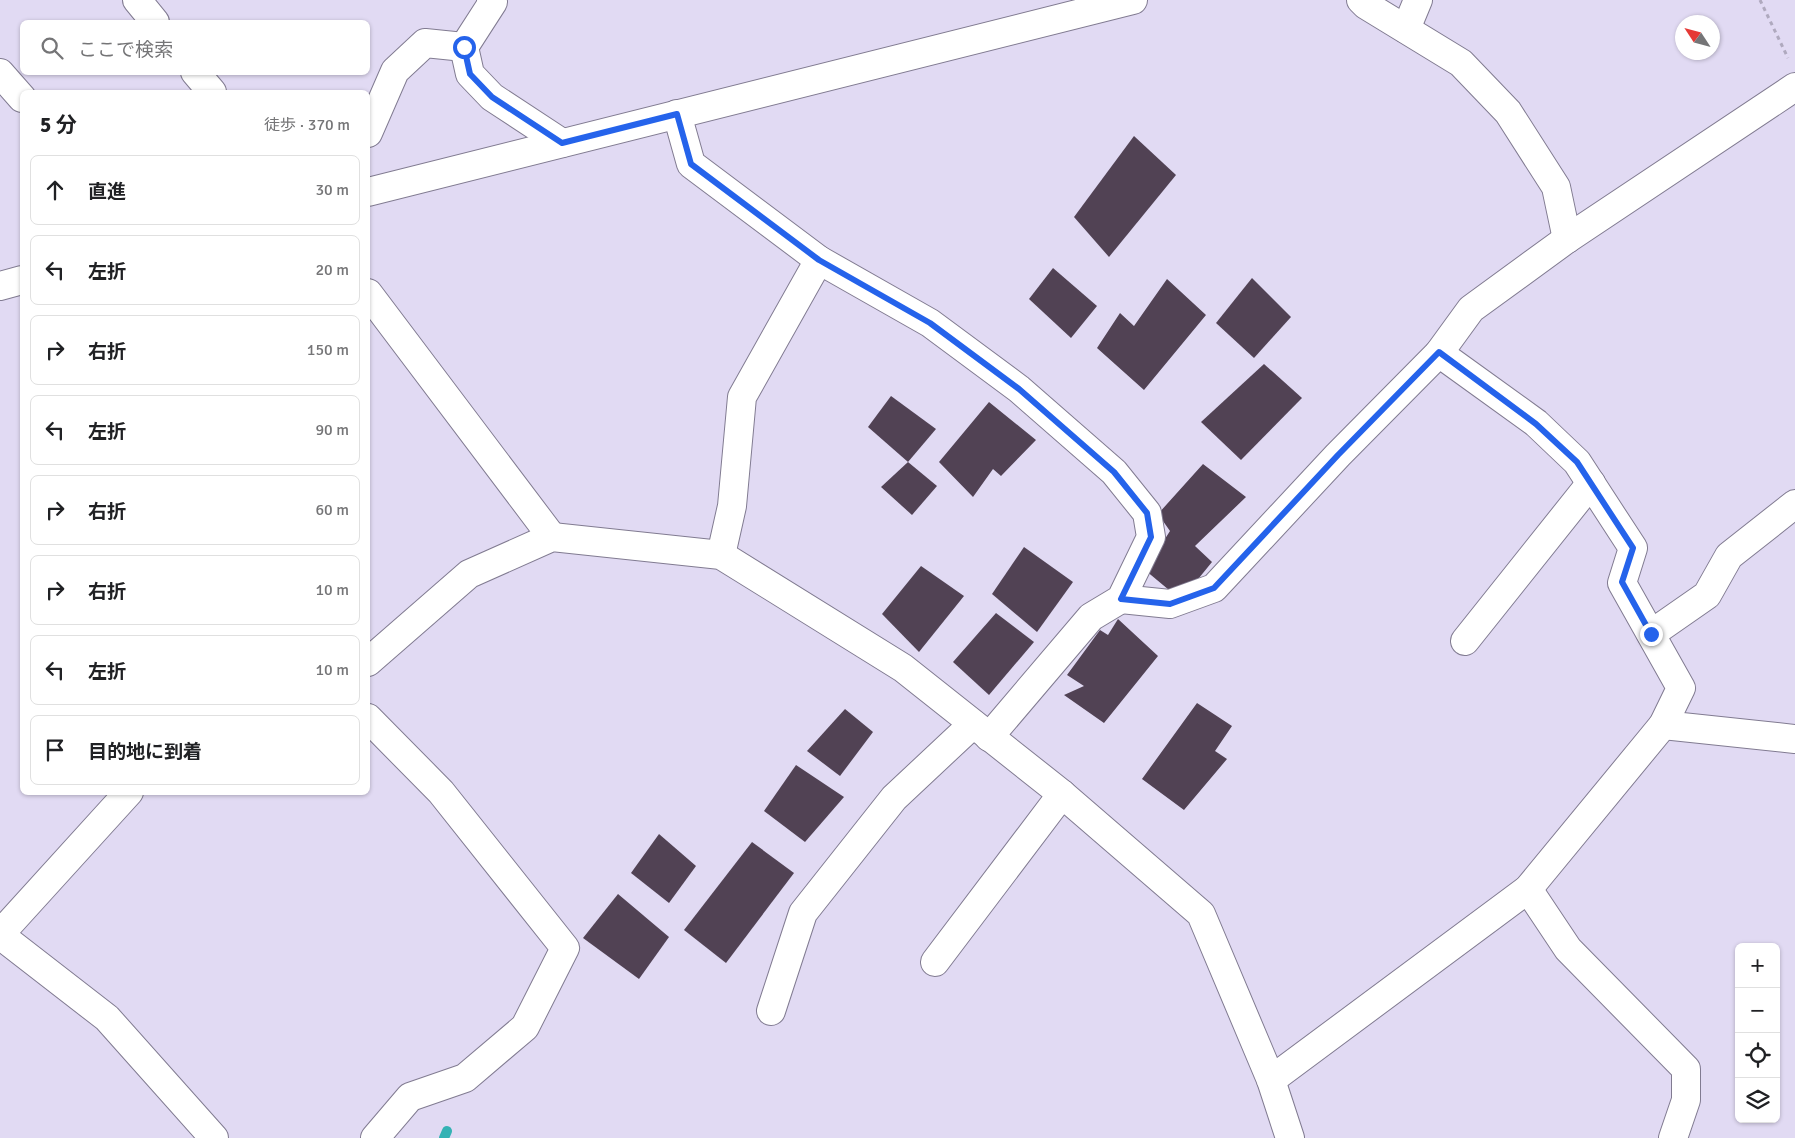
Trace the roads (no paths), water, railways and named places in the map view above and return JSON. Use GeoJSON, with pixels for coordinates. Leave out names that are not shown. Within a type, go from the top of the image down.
{"type":"FeatureCollection","features":[{"type":"Feature","properties":{"kind":"street"},"geometry":{"type":"LineString","coordinates":[[137,0],[153,20]]}},
{"type":"Feature","properties":{"kind":"street"},"geometry":{"type":"LineString","coordinates":[[491,0],[493,2],[464,47],[470,74],[492,97],[562,143]]}},
{"type":"Feature","properties":{"kind":"street"},"geometry":{"type":"LineString","coordinates":[[370,191],[1133,0]]}},
{"type":"Feature","properties":{"kind":"street"},"geometry":{"type":"LineString","coordinates":[[1361,0],[1366,5],[1461,63],[1508,112],[1556,187],[1567,239]]}},
{"type":"Feature","properties":{"kind":"street"},"geometry":{"type":"LineString","coordinates":[[1406,29],[1418,0]]}},
{"type":"Feature","properties":{"kind":"street"},"geometry":{"type":"LineString","coordinates":[[370,128],[395,71],[425,43],[464,47]]}},
{"type":"Feature","properties":{"kind":"street"},"geometry":{"type":"LineString","coordinates":[[0,73],[20,96]]}},
{"type":"Feature","properties":{"kind":"street"},"geometry":{"type":"LineString","coordinates":[[198,75],[210,90]]}},
{"type":"Feature","properties":{"kind":"street"},"geometry":{"type":"LineString","coordinates":[[1121,599],[1170,604],[1214,588],[1338,455],[1439,352],[1471,308],[1793,76]]}},
{"type":"Feature","properties":{"kind":"street"},"geometry":{"type":"LineString","coordinates":[[677,114],[691,164],[819,260],[930,323],[1019,389],[1114,472],[1147,513],[1151,537],[1121,599],[1091,617],[981,730],[894,798],[802,913],[771,1011]]}},
{"type":"Feature","properties":{"kind":"street"},"geometry":{"type":"LineString","coordinates":[[721,555],[732,506],[742,396],[819,260]]}},
{"type":"Feature","properties":{"kind":"street"},"geometry":{"type":"LineString","coordinates":[[0,286],[20,281]]}},
{"type":"Feature","properties":{"kind":"street"},"geometry":{"type":"LineString","coordinates":[[370,296],[552,537]]}},
{"type":"Feature","properties":{"kind":"street"},"geometry":{"type":"LineString","coordinates":[[1271,1080],[1528,888],[1663,725],[1681,688],[1622,582],[1633,548],[1577,462],[1536,424],[1439,352]]}},
{"type":"Feature","properties":{"kind":"street"},"geometry":{"type":"LineString","coordinates":[[1466,641],[1591,482]]}},
{"type":"Feature","properties":{"kind":"street"},"geometry":{"type":"LineString","coordinates":[[1651,634],[1707,595],[1729,556],[1795,504]]}},
{"type":"Feature","properties":{"kind":"street"},"geometry":{"type":"LineString","coordinates":[[370,660],[469,574],[552,537],[721,555],[903,668],[1062,794],[1200,914],[1271,1080],[1290,1138]]}},
{"type":"Feature","properties":{"kind":"street"},"geometry":{"type":"LineString","coordinates":[[370,720],[441,792],[565,948],[525,1027],[465,1078],[410,1097],[375,1138]]}},
{"type":"Feature","properties":{"kind":"street"},"geometry":{"type":"LineString","coordinates":[[1663,725],[1795,739]]}},
{"type":"Feature","properties":{"kind":"street"},"geometry":{"type":"LineString","coordinates":[[935,962],[1062,794]]}},
{"type":"Feature","properties":{"kind":"street"},"geometry":{"type":"LineString","coordinates":[[126,795],[4,922],[107,1018],[214,1138]]}},
{"type":"Feature","properties":{"kind":"street"},"geometry":{"type":"LineString","coordinates":[[1528,888],[1568,949],[1686,1070],[1686,1100],[1673,1138]]}},
{"type":"Feature","properties":{"kind":"waterway"},"geometry":{"type":"LineString","coordinates":[[444,1138],[447,1131]]}}]}
